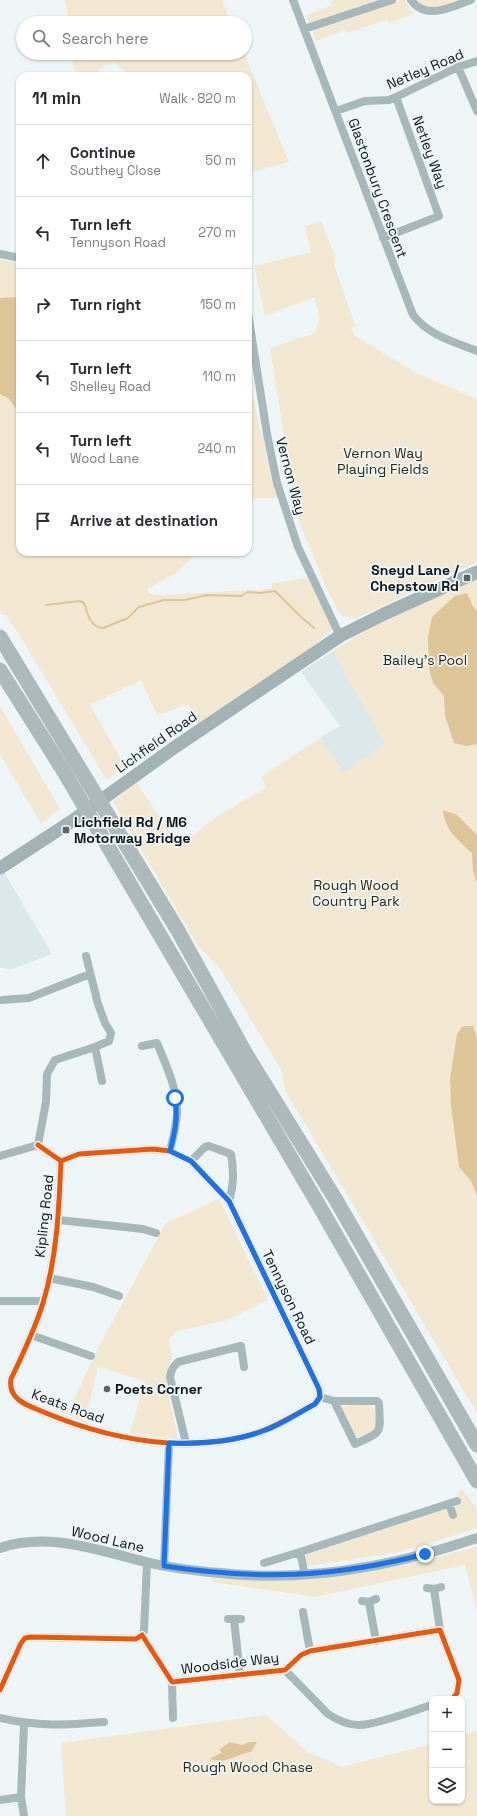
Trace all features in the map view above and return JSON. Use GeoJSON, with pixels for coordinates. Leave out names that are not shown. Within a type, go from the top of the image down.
{"type":"FeatureCollection","features":[{"type":"Feature","properties":{"kind":"highway"},"geometry":{"type":"LineString","coordinates":[[0,637],[177,929],[246,1054],[336,1200],[477,1446]]}},
{"type":"Feature","properties":{"kind":"highway"},"geometry":{"type":"LineString","coordinates":[[0,670],[63,770],[321,1209],[477,1481]]}},
{"type":"Feature","properties":{"kind":"main road","name":"Lichfield Road"},"geometry":{"type":"LineString","coordinates":[[0,868],[72,821],[175,747],[336,639],[384,614],[477,572]]}},
{"type":"Feature","properties":{"kind":"street","name":"Glastonbury Crescent"},"geometry":{"type":"LineString","coordinates":[[293,0],[413,315],[422,326],[432,334],[477,351]]}},
{"type":"Feature","properties":{"kind":"street"},"geometry":{"type":"LineString","coordinates":[[304,29],[392,0]]}},
{"type":"Feature","properties":{"kind":"street"},"geometry":{"type":"LineString","coordinates":[[411,0],[415,6],[422,11],[430,12],[471,0]]}},
{"type":"Feature","properties":{"kind":"street","name":"Netley Road"},"geometry":{"type":"LineString","coordinates":[[336,111],[365,101],[388,100],[458,67],[477,61]]}},
{"type":"Feature","properties":{"kind":"street"},"geometry":{"type":"LineString","coordinates":[[458,67],[477,111]]}},
{"type":"Feature","properties":{"kind":"street","name":"Netley Way"},"geometry":{"type":"LineString","coordinates":[[383,238],[439,216],[396,97]]}},
{"type":"Feature","properties":{"kind":"street"},"geometry":{"type":"LineString","coordinates":[[0,254],[16,257]]}},
{"type":"Feature","properties":{"kind":"street","name":"Vernon Way"},"geometry":{"type":"LineString","coordinates":[[252,340],[266,434],[277,483],[298,548],[336,639]]}},
{"type":"Feature","properties":{"kind":"street"},"geometry":{"type":"LineString","coordinates":[[0,1156],[38,1145],[46,1102],[47,1074],[51,1066],[59,1058],[109,1041],[111,1032],[105,1023],[98,1004],[86,956]]}},
{"type":"Feature","properties":{"kind":"street"},"geometry":{"type":"LineString","coordinates":[[2,1000],[30,998],[90,974]]}},
{"type":"Feature","properties":{"kind":"street"},"geometry":{"type":"LineString","coordinates":[[142,1046],[157,1043],[169,1072],[177,1112],[175,1130],[170,1151]]}},
{"type":"Feature","properties":{"kind":"street"},"geometry":{"type":"LineString","coordinates":[[95,1047],[102,1081]]}},
{"type":"Feature","properties":{"kind":"street","name":"Kipling Road"},"geometry":{"type":"LineString","coordinates":[[38,1145],[61,1161],[59,1220],[49,1278],[43,1301]]}},
{"type":"Feature","properties":{"kind":"street"},"geometry":{"type":"LineString","coordinates":[[191,1161],[205,1147],[209,1146],[231,1154],[234,1173],[233,1188],[229,1201]]}},
{"type":"Feature","properties":{"kind":"street","name":"Tennyson Road"},"geometry":{"type":"LineString","coordinates":[[61,1161],[80,1154],[153,1149],[170,1151],[191,1161],[229,1201],[319,1389],[317,1400]]}},
{"type":"Feature","properties":{"kind":"street"},"geometry":{"type":"LineString","coordinates":[[59,1220],[143,1229],[156,1233]]}},
{"type":"Feature","properties":{"kind":"street"},"geometry":{"type":"LineString","coordinates":[[49,1278],[93,1287],[119,1296]]}},
{"type":"Feature","properties":{"kind":"street"},"geometry":{"type":"LineString","coordinates":[[0,1301],[43,1301]]}},
{"type":"Feature","properties":{"kind":"street","name":"Keats Road"},"geometry":{"type":"LineString","coordinates":[[43,1301],[31,1335],[11,1379],[11,1389],[16,1398],[23,1403],[57,1418],[98,1431],[144,1440],[169,1443],[186,1443],[234,1439],[264,1431],[317,1400]]}},
{"type":"Feature","properties":{"kind":"street"},"geometry":{"type":"LineString","coordinates":[[31,1335],[91,1356]]}},
{"type":"Feature","properties":{"kind":"street"},"geometry":{"type":"LineString","coordinates":[[186,1443],[170,1377],[174,1366],[178,1362],[241,1346],[244,1367]]}},
{"type":"Feature","properties":{"kind":"street"},"geometry":{"type":"LineString","coordinates":[[317,1400],[377,1401],[379,1403],[380,1429],[377,1434],[355,1444],[334,1401]]}},
{"type":"Feature","properties":{"kind":"street"},"geometry":{"type":"LineString","coordinates":[[164,1566],[169,1443]]}},
{"type":"Feature","properties":{"kind":"street"},"geometry":{"type":"LineString","coordinates":[[264,1563],[453,1503],[453,1514]]}},
{"type":"Feature","properties":{"kind":"street","name":"Wood Lane"},"geometry":{"type":"LineString","coordinates":[[0,1546],[28,1542],[64,1543],[164,1566],[229,1574],[305,1575],[346,1571],[396,1562],[477,1538]]}},
{"type":"Feature","properties":{"kind":"street"},"geometry":{"type":"LineString","coordinates":[[300,1552],[305,1575]]}},
{"type":"Feature","properties":{"kind":"street"},"geometry":{"type":"LineString","coordinates":[[0,1690],[21,1643],[25,1638],[136,1639],[142,1635],[144,1631],[147,1562]]}},
{"type":"Feature","properties":{"kind":"street"},"geometry":{"type":"LineString","coordinates":[[434,1588],[440,1630],[459,1680],[457,1693],[454,1696]]}},
{"type":"Feature","properties":{"kind":"street"},"geometry":{"type":"LineString","coordinates":[[369,1601],[376,1641]]}},
{"type":"Feature","properties":{"kind":"street"},"geometry":{"type":"LineString","coordinates":[[303,1612],[310,1651]]}},
{"type":"Feature","properties":{"kind":"street"},"geometry":{"type":"LineString","coordinates":[[234,1619],[240,1675]]}},
{"type":"Feature","properties":{"kind":"street","name":"Woodside Way"},"geometry":{"type":"LineString","coordinates":[[142,1635],[172,1682],[285,1670],[301,1655],[310,1651],[440,1630]]}},
{"type":"Feature","properties":{"kind":"street","name":"Woodside Way"},"geometry":{"type":"LineString","coordinates":[[285,1670],[328,1714],[335,1719],[351,1724],[360,1725],[373,1722],[429,1706]]}},
{"type":"Feature","properties":{"kind":"street"},"geometry":{"type":"LineString","coordinates":[[172,1682],[173,1718]]}},
{"type":"Feature","properties":{"kind":"street"},"geometry":{"type":"LineString","coordinates":[[0,1718],[24,1724],[60,1725],[104,1722]]}},
{"type":"Feature","properties":{"kind":"street"},"geometry":{"type":"LineString","coordinates":[[24,1724],[21,1797],[24,1816]]}},
{"type":"Feature","properties":{"kind":"street"},"geometry":{"type":"LineString","coordinates":[[0,1800],[21,1797]]}},
{"type":"Feature","properties":{"kind":"shaded area"},"geometry":{"type":"Polygon","coordinates":[[[16,297],[16,409],[9,399],[0,394],[0,298],[16,297]]]}},
{"type":"Feature","properties":{"kind":"shaded area"},"geometry":{"type":"Polygon","coordinates":[[[467,593],[473,607],[477,611],[477,744],[466,746],[454,743],[445,716],[444,696],[433,683],[429,669],[428,637],[432,617],[455,596],[467,593]]]}},
{"type":"Feature","properties":{"kind":"shaded area"},"geometry":{"type":"Polygon","coordinates":[[[333,651],[385,744],[344,773],[320,738],[340,726],[301,672],[333,651]]]}},
{"type":"Feature","properties":{"kind":"shaded area"},"geometry":{"type":"Polygon","coordinates":[[[443,810],[457,815],[477,835],[477,883],[473,871],[472,853],[449,829],[443,810]]]}},
{"type":"Feature","properties":{"kind":"shaded area"},"geometry":{"type":"Polygon","coordinates":[[[4,872],[52,954],[12,969],[0,968],[0,875],[4,872]]]}},
{"type":"Feature","properties":{"kind":"shaded area"},"geometry":{"type":"Polygon","coordinates":[[[473,1026],[477,1038],[477,1196],[471,1181],[459,1167],[451,1105],[450,1079],[457,1034],[462,1027],[473,1026]]]}},
{"type":"Feature","properties":{"kind":"shaded area"},"geometry":{"type":"Polygon","coordinates":[[[230,1742],[242,1745],[250,1742],[257,1742],[251,1752],[221,1761],[210,1759],[221,1753],[220,1749],[230,1742]]]}},
{"type":"Feature","properties":{"kind":"green space"},"geometry":{"type":"Polygon","coordinates":[[[65,0],[222,0],[228,16],[68,16],[65,0]]]}},
{"type":"Feature","properties":{"kind":"green space"},"geometry":{"type":"Polygon","coordinates":[[[382,0],[309,23],[306,15],[331,6],[332,1],[382,0]]]}},
{"type":"Feature","properties":{"kind":"green space"},"geometry":{"type":"Polygon","coordinates":[[[400,0],[405,0],[414,14],[389,23],[386,20],[346,33],[345,30],[316,41],[312,30],[400,0]]]}},
{"type":"Feature","properties":{"kind":"green space"},"geometry":{"type":"Polygon","coordinates":[[[414,0],[464,0],[438,9],[423,9],[414,0]]]}},
{"type":"Feature","properties":{"kind":"green space"},"geometry":{"type":"Polygon","coordinates":[[[73,60],[247,60],[252,72],[126,72],[115,63],[104,66],[97,72],[78,72],[73,68],[73,60]]]}},
{"type":"Feature","properties":{"kind":"green space"},"geometry":{"type":"Polygon","coordinates":[[[252,72],[289,162],[252,172],[252,72]]]}},
{"type":"Feature","properties":{"kind":"green space","name":"Vernon Way Playing Fields"},"geometry":{"type":"Polygon","coordinates":[[[321,221],[335,256],[335,268],[356,327],[351,328],[355,336],[418,374],[477,399],[477,562],[355,619],[343,616],[337,609],[301,527],[288,461],[270,348],[316,333],[319,317],[315,297],[265,316],[254,266],[311,252],[305,226],[321,221]]]}},
{"type":"Feature","properties":{"kind":"green space"},"geometry":{"type":"Polygon","coordinates":[[[0,259],[16,263],[16,556],[194,556],[176,573],[147,589],[150,594],[162,595],[272,589],[272,583],[308,578],[330,622],[332,630],[283,670],[198,725],[189,704],[157,715],[141,680],[90,705],[125,766],[107,780],[20,636],[6,615],[3,615],[0,611],[0,259]]]}},
{"type":"Feature","properties":{"kind":"green space"},"geometry":{"type":"Polygon","coordinates":[[[252,393],[277,498],[256,498],[252,502],[252,393]]]}},
{"type":"Feature","properties":{"kind":"green space","name":"Rough Wood Country Park"},"geometry":{"type":"Polygon","coordinates":[[[477,578],[477,1413],[285,1090],[282,1071],[220,968],[198,946],[113,802],[136,782],[179,846],[219,815],[266,788],[261,777],[320,738],[344,773],[385,744],[333,651],[368,629],[477,578]]]}},
{"type":"Feature","properties":{"kind":"green space"},"geometry":{"type":"Polygon","coordinates":[[[0,706],[60,809],[41,824],[0,754],[0,706]]]}},
{"type":"Feature","properties":{"kind":"green space"},"geometry":{"type":"Polygon","coordinates":[[[219,1199],[268,1300],[228,1320],[177,1331],[169,1339],[172,1357],[166,1379],[178,1439],[130,1433],[145,1381],[98,1367],[85,1422],[59,1411],[70,1408],[96,1352],[166,1223],[219,1199]]]}},
{"type":"Feature","properties":{"kind":"green space"},"geometry":{"type":"Polygon","coordinates":[[[364,1404],[373,1407],[377,1420],[376,1430],[361,1438],[355,1436],[339,1407],[364,1404]]]}},
{"type":"Feature","properties":{"kind":"green space"},"geometry":{"type":"Polygon","coordinates":[[[462,1489],[477,1509],[477,1528],[400,1552],[309,1566],[305,1564],[305,1555],[444,1509],[455,1515],[455,1506],[461,1504],[458,1494],[462,1489]]]}},
{"type":"Feature","properties":{"kind":"green space"},"geometry":{"type":"Polygon","coordinates":[[[477,1546],[477,1611],[465,1565],[315,1597],[212,1582],[211,1578],[307,1580],[346,1576],[429,1560],[477,1546]]]}},
{"type":"Feature","properties":{"kind":"green space","name":"Rough Wood Chase"},"geometry":{"type":"Polygon","coordinates":[[[266,1715],[306,1751],[342,1767],[429,1745],[429,1804],[465,1804],[465,1734],[477,1731],[477,1816],[66,1816],[61,1743],[266,1715]]]}},
{"type":"Feature","properties":{"kind":"waterway"},"geometry":{"type":"LineString","coordinates":[[46,605],[80,601],[84,603],[92,622],[98,627],[103,628],[128,618],[139,607],[164,600],[185,600],[207,595],[241,596],[248,592],[260,593],[275,591],[314,628]]}},
{"type":"Feature","properties":{"kind":"cycle path"},"geometry":{"type":"LineString","coordinates":[[38,1145],[61,1161],[58,1214],[48,1286],[33,1332],[11,1379],[12,1390],[17,1399],[30,1407],[87,1428],[135,1439],[168,1443],[209,1442],[245,1437],[276,1425],[315,1404],[320,1397],[319,1389],[229,1201],[191,1161],[170,1151],[153,1149],[79,1154],[61,1161]]}},
{"type":"Feature","properties":{"kind":"cycle path"},"geometry":{"type":"LineString","coordinates":[[0,1690],[21,1643],[25,1638],[31,1637],[136,1639],[142,1635],[172,1682],[285,1670],[301,1655],[310,1651],[440,1630],[459,1680],[457,1693],[454,1696]]}},
{"type":"Feature","properties":{"kind":"place","name":"Sneyd Lane / Chepstow Rd"},"geometry":{"type":"Point","coordinates":[467,578]}},
{"type":"Feature","properties":{"kind":"place","name":"Lichfield Rd / M6 Motorway Bridge"},"geometry":{"type":"Point","coordinates":[66,830]}},
{"type":"Feature","properties":{"kind":"place","name":"Poets Corner"},"geometry":{"type":"Point","coordinates":[107,1389]}},
{"type":"Feature","properties":{"kind":"route"},"geometry":{"type":"LineString","coordinates":[[175,1098],[177,1112],[175,1130],[170,1151],[191,1161],[229,1201],[319,1389],[320,1397],[315,1404],[264,1431],[234,1439],[169,1443],[164,1566],[223,1574],[305,1575],[370,1567],[425,1554]]}},
{"type":"Feature","properties":{"kind":"park label","name":"Bailey's Pool"},"geometry":{"type":"Point","coordinates":[425,660]}}]}
